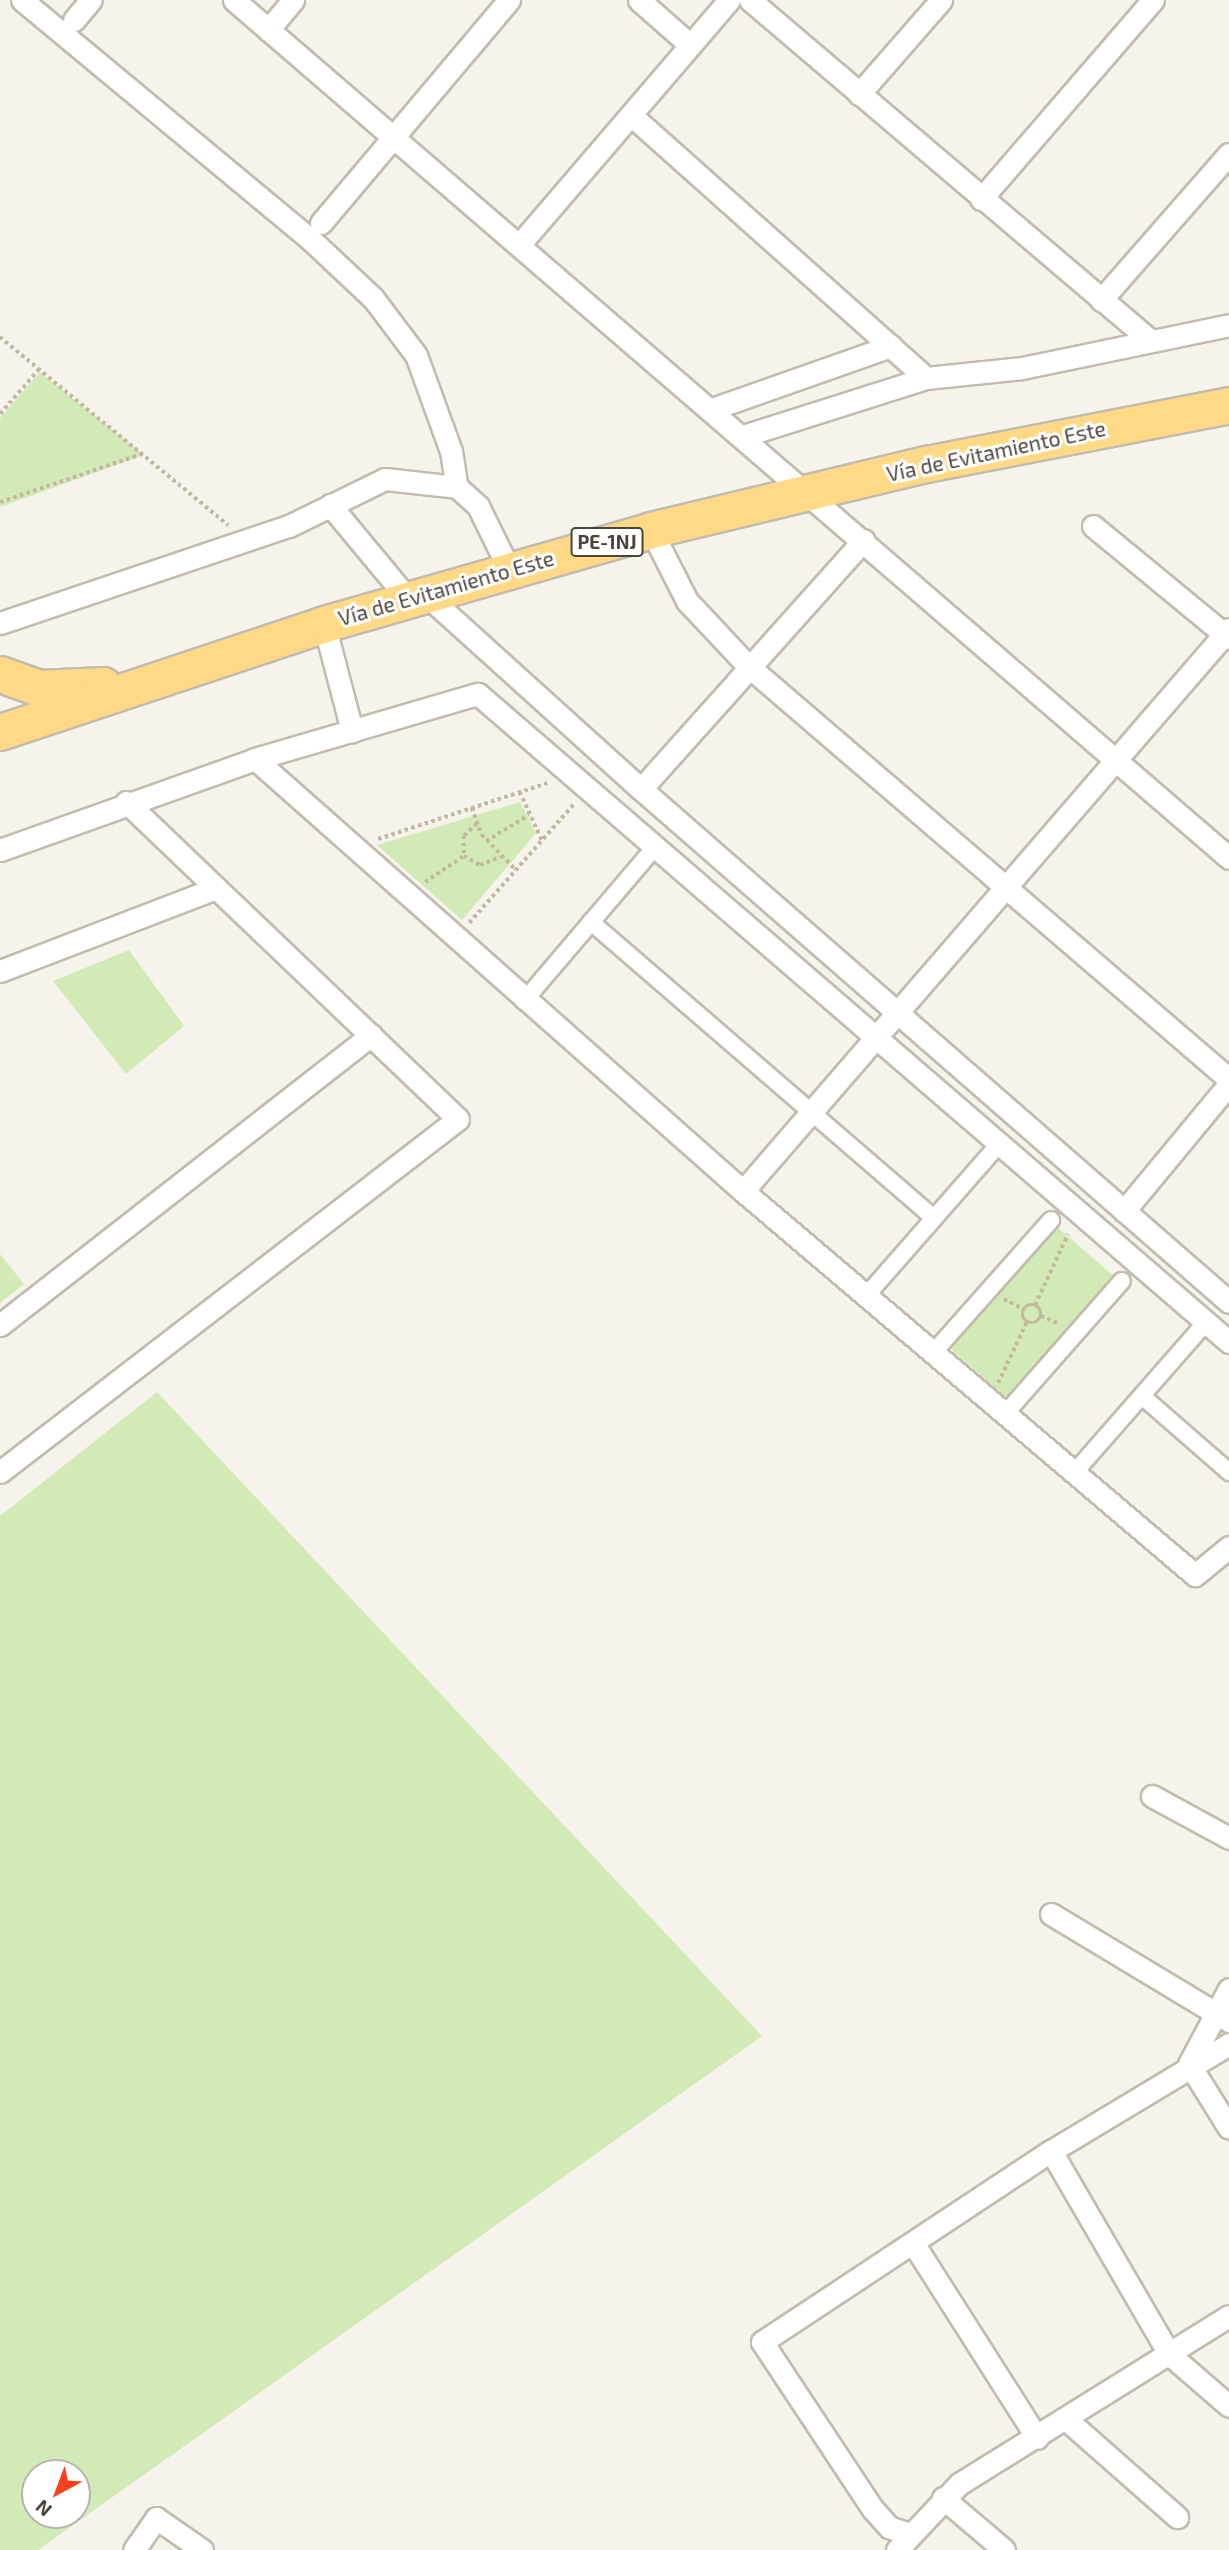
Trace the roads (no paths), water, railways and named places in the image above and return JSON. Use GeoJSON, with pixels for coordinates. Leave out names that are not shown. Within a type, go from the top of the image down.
{"type":"FeatureCollection","features":[{"type":"Feature","properties":{"kind":"highway","name":"Vía de Evitamiento Este"},"geometry":{"type":"LineString","coordinates":[[0,733],[142,683],[324,624],[651,530],[808,491],[1229,405]]}},
{"type":"Feature","properties":{"kind":"highway"},"geometry":{"type":"LineString","coordinates":[[0,674],[40,688],[142,683]]}},
{"type":"Feature","properties":{"kind":"street"},"geometry":{"type":"LineString","coordinates":[[22,0],[309,237],[373,298],[416,355],[451,451],[457,487]]}},
{"type":"Feature","properties":{"kind":"street"},"geometry":{"type":"LineString","coordinates":[[74,20],[91,0]]}},
{"type":"Feature","properties":{"kind":"street"},"geometry":{"type":"LineString","coordinates":[[234,0],[808,491],[1229,858]]}},
{"type":"Feature","properties":{"kind":"street"},"geometry":{"type":"LineString","coordinates":[[268,30],[293,0]]}},
{"type":"Feature","properties":{"kind":"street"},"geometry":{"type":"LineString","coordinates":[[321,223],[509,0]]}},
{"type":"Feature","properties":{"kind":"street"},"geometry":{"type":"LineString","coordinates":[[639,0],[690,45]]}},
{"type":"Feature","properties":{"kind":"street"},"geometry":{"type":"LineString","coordinates":[[519,245],[729,0]]}},
{"type":"Feature","properties":{"kind":"street"},"geometry":{"type":"LineString","coordinates":[[750,0],[1151,341]]}},
{"type":"Feature","properties":{"kind":"street"},"geometry":{"type":"LineString","coordinates":[[859,94],[941,0]]}},
{"type":"Feature","properties":{"kind":"street"},"geometry":{"type":"LineString","coordinates":[[981,199],[1153,0]]}},
{"type":"Feature","properties":{"kind":"street"},"geometry":{"type":"LineString","coordinates":[[632,116],[926,379]]}},
{"type":"Feature","properties":{"kind":"street"},"geometry":{"type":"LineString","coordinates":[[1101,300],[1227,159]]}},
{"type":"Feature","properties":{"kind":"street"},"geometry":{"type":"LineString","coordinates":[[743,436],[926,379],[1022,368],[1229,325]]}},
{"type":"Feature","properties":{"kind":"street"},"geometry":{"type":"LineString","coordinates":[[712,409],[891,346]]}},
{"type":"Feature","properties":{"kind":"street"},"geometry":{"type":"LineString","coordinates":[[0,623],[247,540],[384,479],[457,487],[478,506],[509,569]]}},
{"type":"Feature","properties":{"kind":"street"},"geometry":{"type":"LineString","coordinates":[[330,505],[416,596],[899,1011],[1229,1302]]}},
{"type":"Feature","properties":{"kind":"street"},"geometry":{"type":"LineString","coordinates":[[743,1191],[1115,760],[1228,634],[1093,526]]}},
{"type":"Feature","properties":{"kind":"street"},"geometry":{"type":"LineString","coordinates":[[651,530],[687,601],[747,665],[1229,1079]]}},
{"type":"Feature","properties":{"kind":"street"},"geometry":{"type":"LineString","coordinates":[[641,789],[747,665],[864,540]]}},
{"type":"Feature","properties":{"kind":"street"},"geometry":{"type":"LineString","coordinates":[[324,624],[352,731]]}},
{"type":"Feature","properties":{"kind":"street"},"geometry":{"type":"LineString","coordinates":[[0,849],[126,802],[255,759],[478,694],[1229,1342]]}},
{"type":"Feature","properties":{"kind":"street"},"geometry":{"type":"LineString","coordinates":[[255,759],[524,1001],[1195,1575],[1229,1547]]}},
{"type":"Feature","properties":{"kind":"street"},"geometry":{"type":"LineString","coordinates":[[0,1472],[458,1119],[126,802]]}},
{"type":"Feature","properties":{"kind":"street"},"geometry":{"type":"LineString","coordinates":[[524,1001],[656,846]]}},
{"type":"Feature","properties":{"kind":"street"},"geometry":{"type":"LineString","coordinates":[[0,971],[216,888]]}},
{"type":"Feature","properties":{"kind":"street"},"geometry":{"type":"LineString","coordinates":[[591,922],[934,1218]]}},
{"type":"Feature","properties":{"kind":"street"},"geometry":{"type":"LineString","coordinates":[[0,1325],[371,1035]]}},
{"type":"Feature","properties":{"kind":"street"},"geometry":{"type":"LineString","coordinates":[[1124,1211],[1229,1084]]}},
{"type":"Feature","properties":{"kind":"street"},"geometry":{"type":"LineString","coordinates":[[866,1296],[999,1144]]}},
{"type":"Feature","properties":{"kind":"street"},"geometry":{"type":"LineString","coordinates":[[933,1353],[1051,1220]]}},
{"type":"Feature","properties":{"kind":"street"},"geometry":{"type":"LineString","coordinates":[[1005,1414],[1122,1281]]}},
{"type":"Feature","properties":{"kind":"street"},"geometry":{"type":"LineString","coordinates":[[1074,1473],[1206,1322]]}},
{"type":"Feature","properties":{"kind":"street"},"geometry":{"type":"LineString","coordinates":[[1142,1396],[1229,1472]]}},
{"type":"Feature","properties":{"kind":"street"},"geometry":{"type":"LineString","coordinates":[[1152,1796],[1229,1838]]}},
{"type":"Feature","properties":{"kind":"street"},"geometry":{"type":"LineString","coordinates":[[1051,1914],[1223,2017]]}},
{"type":"Feature","properties":{"kind":"street"},"geometry":{"type":"LineString","coordinates":[[1189,2064],[1223,2017],[1229,1989]]}},
{"type":"Feature","properties":{"kind":"street"},"geometry":{"type":"LineString","coordinates":[[1229,2044],[1189,2064],[1051,2151],[762,2342],[872,2508],[904,2542],[943,2498],[1229,2316]]}},
{"type":"Feature","properties":{"kind":"street"},"geometry":{"type":"LineString","coordinates":[[1189,2064],[1229,2127]]}},
{"type":"Feature","properties":{"kind":"street"},"geometry":{"type":"LineString","coordinates":[[1051,2151],[1169,2354],[1229,2406]]}},
{"type":"Feature","properties":{"kind":"street"},"geometry":{"type":"LineString","coordinates":[[913,2243],[1037,2438]]}},
{"type":"Feature","properties":{"kind":"street"},"geometry":{"type":"LineString","coordinates":[[1067,2420],[1177,2517]]}},
{"type":"Feature","properties":{"kind":"street"},"geometry":{"type":"LineString","coordinates":[[943,2498],[1004,2550]]}},
{"type":"Feature","properties":{"kind":"street"},"geometry":{"type":"LineString","coordinates":[[134,2550],[156,2518],[202,2550]]}}]}
